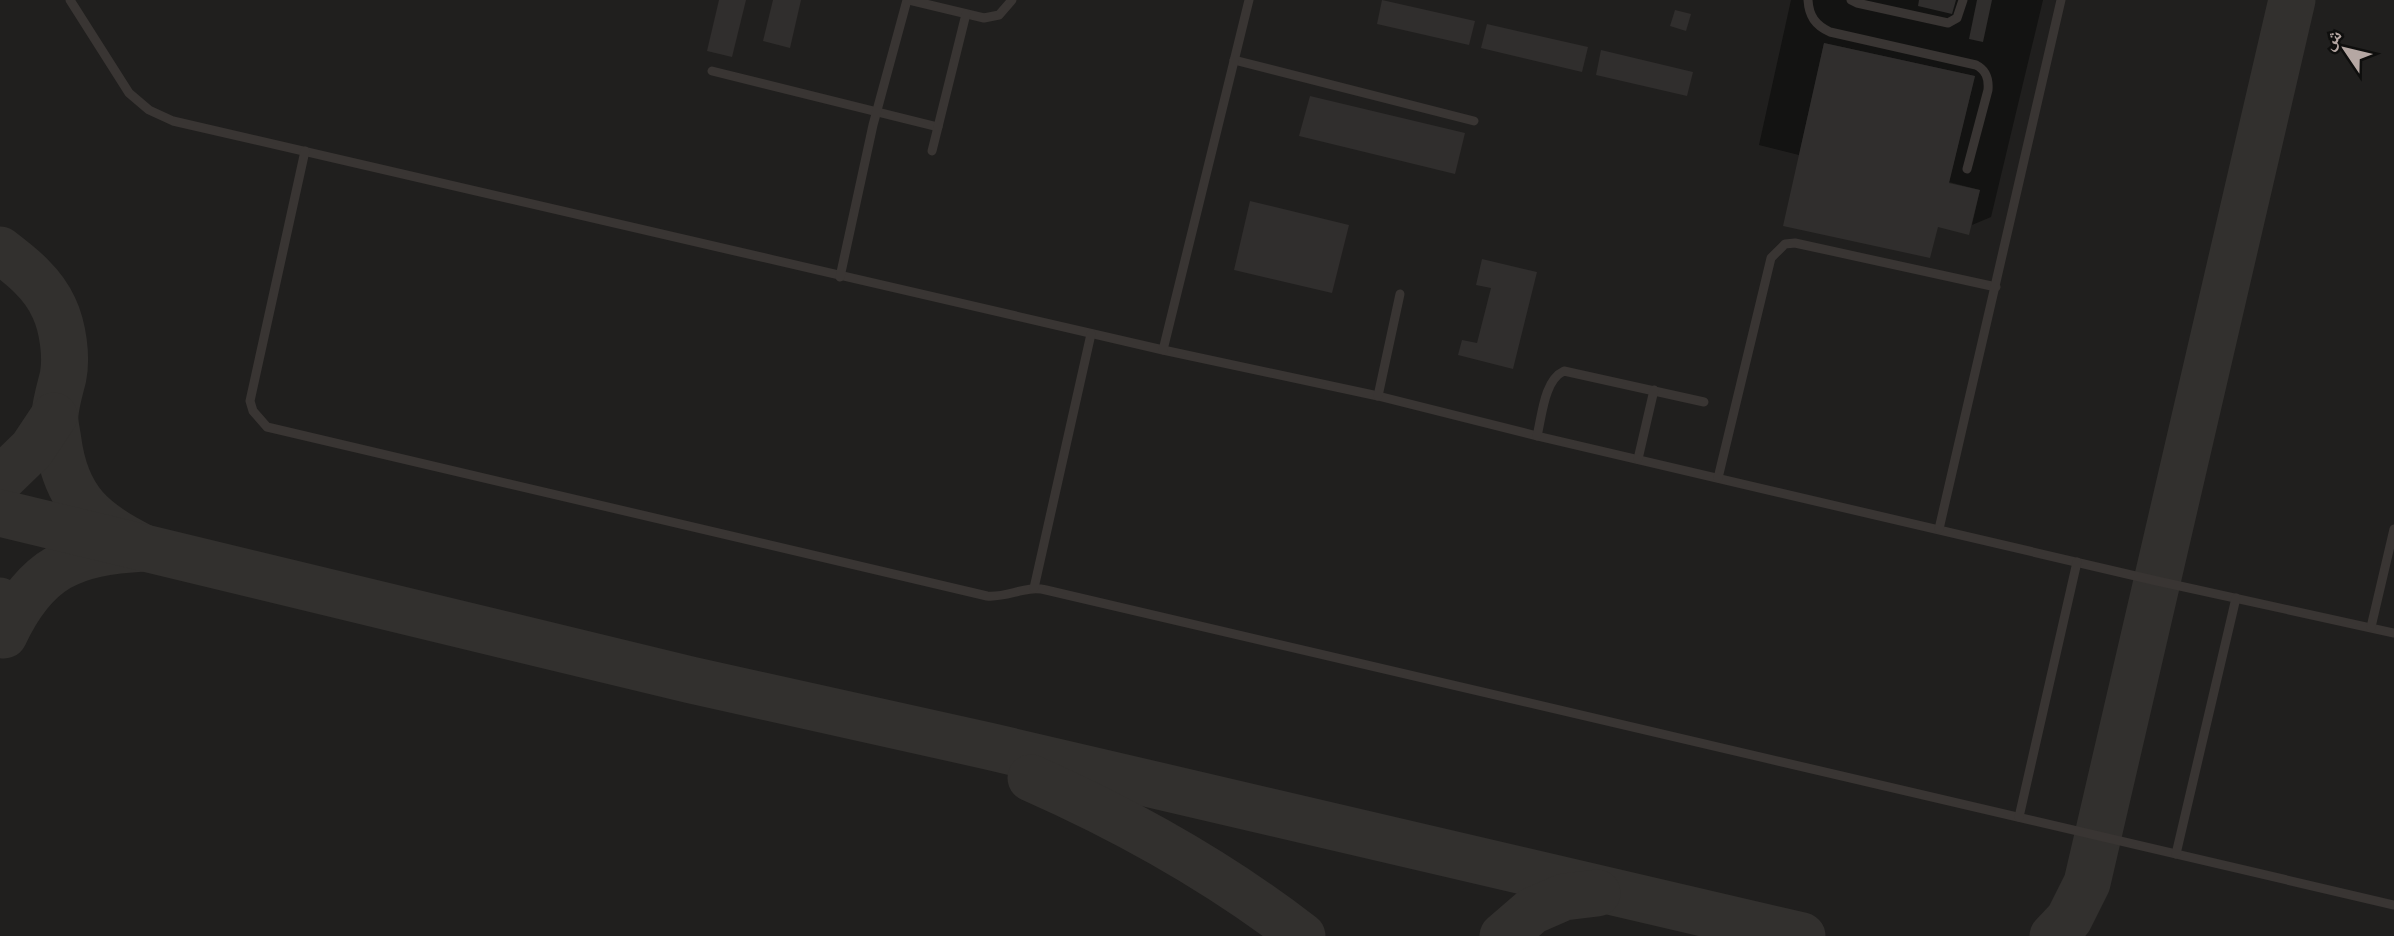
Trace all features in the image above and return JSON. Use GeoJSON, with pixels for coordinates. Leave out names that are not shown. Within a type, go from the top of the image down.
{"type":"FeatureCollection","features":[{"type":"Feature","properties":{"kind":"lane"},"geometry":{"type":"LineString","coordinates":[[70,0],[129,93],[149,110],[173,121],[1091,334],[1378,396],[1537,436],[2077,562],[2394,632]]}},
{"type":"Feature","properties":{"kind":"lane"},"geometry":{"type":"LineString","coordinates":[[840,276],[877,112],[908,0],[992,18],[1005,10],[1012,0]]}},
{"type":"Feature","properties":{"kind":"lane"},"geometry":{"type":"LineString","coordinates":[[1163,350],[1249,0]]}},
{"type":"Feature","properties":{"kind":"lane"},"geometry":{"type":"LineString","coordinates":[[1808,0],[1813,19],[1830,32],[1976,65],[1984,71],[1988,90],[1967,169]]}},
{"type":"Feature","properties":{"kind":"lane"},"geometry":{"type":"LineString","coordinates":[[1851,0],[1857,4],[1948,23],[1956,19],[1963,0]]}},
{"type":"Feature","properties":{"kind":"lane"},"geometry":{"type":"LineString","coordinates":[[1939,529],[2061,0]]}},
{"type":"Feature","properties":{"kind":"lane"},"geometry":{"type":"LineString","coordinates":[[932,151],[966,14]]}},
{"type":"Feature","properties":{"kind":"lane"},"geometry":{"type":"LineString","coordinates":[[1234,60],[1474,121]]}},
{"type":"Feature","properties":{"kind":"lane"},"geometry":{"type":"LineString","coordinates":[[712,71],[938,127]]}},
{"type":"Feature","properties":{"kind":"lane"},"geometry":{"type":"LineString","coordinates":[[305,151],[250,401],[253,411],[267,427],[987,596],[1008,596],[1034,588],[2394,905]]}},
{"type":"Feature","properties":{"kind":"lane"},"geometry":{"type":"LineString","coordinates":[[1718,478],[1771,258],[1777,250],[1786,244],[1795,243],[1996,287]]}},
{"type":"Feature","properties":{"kind":"lane"},"geometry":{"type":"LineString","coordinates":[[1378,396],[1400,294]]}},
{"type":"Feature","properties":{"kind":"lane"},"geometry":{"type":"LineString","coordinates":[[1034,588],[1091,334]]}},
{"type":"Feature","properties":{"kind":"lane"},"geometry":{"type":"LineString","coordinates":[[1537,436],[1551,383],[1560,373],[1569,371],[1704,402]]}},
{"type":"Feature","properties":{"kind":"lane"},"geometry":{"type":"LineString","coordinates":[[1638,459],[1654,390]]}},
{"type":"Feature","properties":{"kind":"lane"},"geometry":{"type":"LineString","coordinates":[[2371,627],[2392,549],[2394,528]]}},
{"type":"Feature","properties":{"kind":"lane"},"geometry":{"type":"LineString","coordinates":[[2019,817],[2077,562]]}},
{"type":"Feature","properties":{"kind":"lane"},"geometry":{"type":"LineString","coordinates":[[2176,854],[2236,598]]}},
{"type":"Feature","properties":{"kind":"shaded area"},"geometry":{"type":"Polygon","coordinates":[[[0,0],[1791,0],[1759,145],[1799,155],[1824,43],[1975,76],[1949,182],[1980,190],[1972,225],[1991,217],[2043,0],[2394,0],[2394,936],[0,936],[0,0]]]}},
{"type":"Feature","properties":{"kind":"building"},"geometry":{"type":"Polygon","coordinates":[[[719,0],[746,0],[732,57],[707,51],[719,0]]]}},
{"type":"Feature","properties":{"kind":"building"},"geometry":{"type":"Polygon","coordinates":[[[773,0],[801,0],[790,48],[763,41],[773,0]]]}},
{"type":"Feature","properties":{"kind":"building"},"geometry":{"type":"Polygon","coordinates":[[[1382,0],[1475,21],[1469,45],[1377,24],[1382,0]]]}},
{"type":"Feature","properties":{"kind":"building"},"geometry":{"type":"Polygon","coordinates":[[[1919,0],[1956,0],[1952,14],[1918,6],[1919,0]]]}},
{"type":"Feature","properties":{"kind":"building"},"geometry":{"type":"Polygon","coordinates":[[[1977,0],[1992,0],[1983,42],[1969,39],[1977,0]]]}},
{"type":"Feature","properties":{"kind":"building"},"geometry":{"type":"Polygon","coordinates":[[[1675,10],[1691,14],[1686,31],[1670,26],[1675,10]]]}},
{"type":"Feature","properties":{"kind":"building"},"geometry":{"type":"Polygon","coordinates":[[[1487,24],[1588,47],[1582,72],[1481,48],[1487,24]]]}},
{"type":"Feature","properties":{"kind":"building"},"geometry":{"type":"Polygon","coordinates":[[[1824,43],[1975,76],[1949,183],[1980,190],[1969,235],[1938,227],[1930,258],[1783,226],[1824,43]]]}},
{"type":"Feature","properties":{"kind":"building"},"geometry":{"type":"Polygon","coordinates":[[[1601,50],[1693,72],[1687,96],[1596,75],[1601,50]]]}},
{"type":"Feature","properties":{"kind":"building"},"geometry":{"type":"Polygon","coordinates":[[[1310,96],[1465,133],[1455,174],[1299,136],[1310,96]]]}},
{"type":"Feature","properties":{"kind":"building"},"geometry":{"type":"Polygon","coordinates":[[[1250,201],[1349,225],[1332,293],[1234,270],[1250,201]]]}},
{"type":"Feature","properties":{"kind":"building"},"geometry":{"type":"Polygon","coordinates":[[[1482,259],[1537,272],[1513,369],[1458,355],[1462,340],[1477,343],[1491,288],[1476,285],[1482,259]]]}},
{"type":"Feature","properties":{"kind":"taxiway"},"geometry":{"type":"LineString","coordinates":[[2053,936],[2069,919],[2087,883],[2292,0]]}},
{"type":"Feature","properties":{"kind":"taxiway"},"geometry":{"type":"LineString","coordinates":[[0,250],[38,283],[54,308],[60,324],[64,369],[55,421],[62,462],[75,494],[96,519],[144,548],[96,554],[59,568],[29,593],[4,635],[0,601]]}},
{"type":"Feature","properties":{"kind":"taxiway"},"geometry":{"type":"LineString","coordinates":[[0,480],[32,449],[54,416]]}},
{"type":"Feature","properties":{"kind":"taxiway"},"geometry":{"type":"LineString","coordinates":[[0,513],[691,680],[988,746],[1802,936]]}},
{"type":"Feature","properties":{"kind":"taxiway"},"geometry":{"type":"LineString","coordinates":[[1031,778],[1102,811],[1171,849],[1238,890],[1302,936]]}},
{"type":"Feature","properties":{"kind":"taxiway"},"geometry":{"type":"LineString","coordinates":[[1503,936],[1532,911],[1564,897],[1597,893]]}}]}
